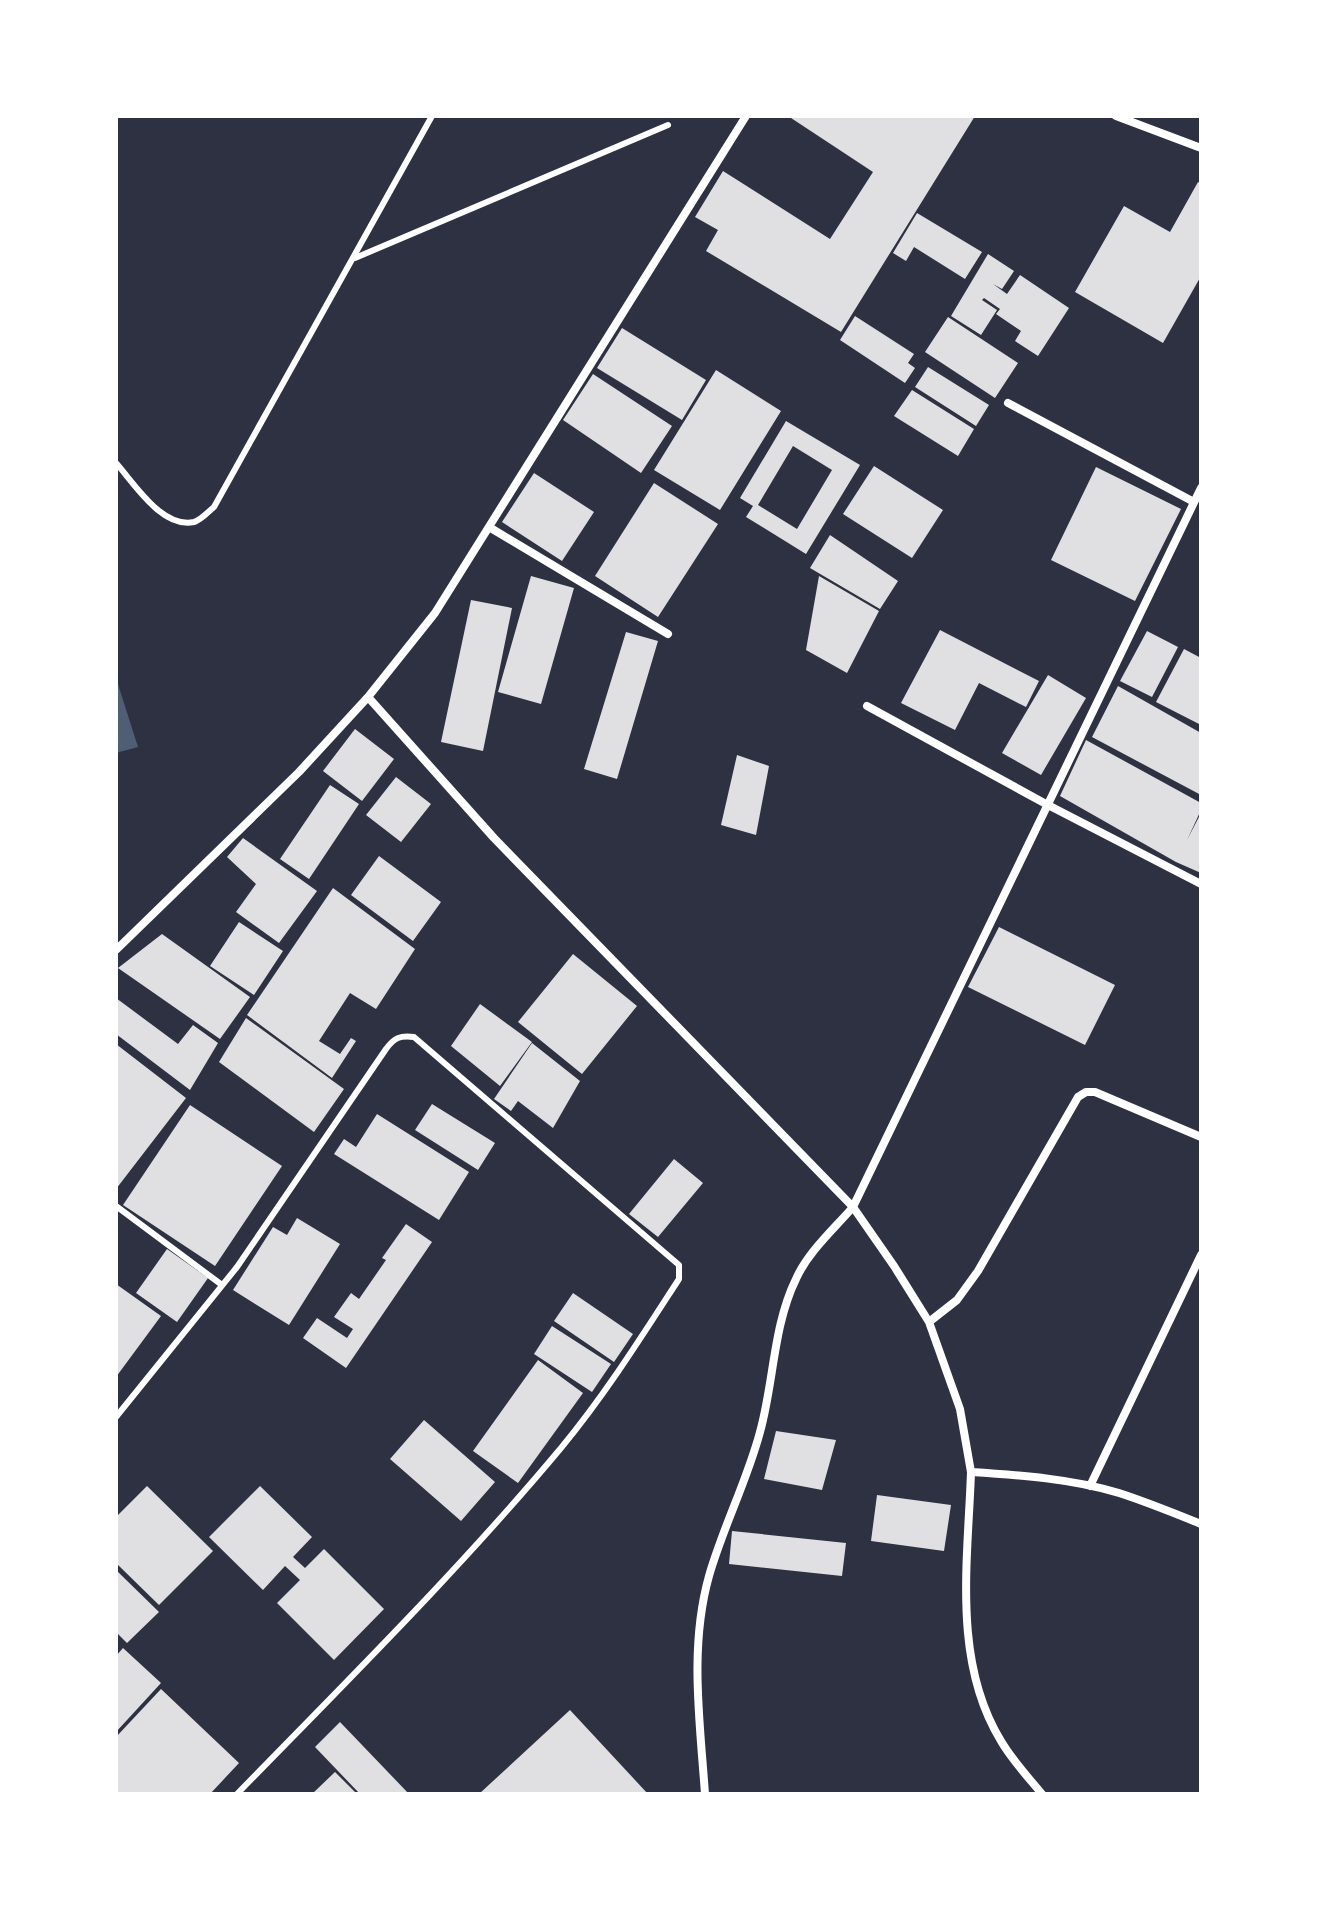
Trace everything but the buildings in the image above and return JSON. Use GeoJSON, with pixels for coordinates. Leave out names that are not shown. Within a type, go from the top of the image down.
{"type":"FeatureCollection","features":[{"type":"Feature","properties":{"kind":"street"},"geometry":{"type":"LineString","coordinates":[[116,950],[299,772],[368,697],[435,613],[746,116]]}},
{"type":"Feature","properties":{"kind":"street"},"geometry":{"type":"LineString","coordinates":[[1116,116],[1201,148]]}},
{"type":"Feature","properties":{"kind":"street"},"geometry":{"type":"LineString","coordinates":[[1008,403],[1194,502]]}},
{"type":"Feature","properties":{"kind":"street"},"geometry":{"type":"LineString","coordinates":[[705,1794],[698,1692],[699,1635],[709,1576],[765,1416],[786,1302],[797,1276],[853,1207],[1201,488]]}},
{"type":"Feature","properties":{"kind":"street"},"geometry":{"type":"LineString","coordinates":[[489,527],[668,634]]}},
{"type":"Feature","properties":{"kind":"street"},"geometry":{"type":"LineString","coordinates":[[368,697],[494,838],[853,1207],[929,1322],[960,1409],[971,1472],[966,1623],[973,1673],[984,1708],[1001,1741],[1042,1794]]}},
{"type":"Feature","properties":{"kind":"street"},"geometry":{"type":"LineString","coordinates":[[867,706],[1201,884]]}},
{"type":"Feature","properties":{"kind":"street"},"geometry":{"type":"LineString","coordinates":[[929,1322],[957,1300],[978,1271],[1078,1097],[1086,1092],[1095,1092],[1201,1137]]}},
{"type":"Feature","properties":{"kind":"street"},"geometry":{"type":"LineString","coordinates":[[1090,1486],[1201,1255]]}},
{"type":"Feature","properties":{"kind":"street"},"geometry":{"type":"LineString","coordinates":[[971,1472],[1090,1486],[1118,1493],[1201,1524]]}},
{"type":"Feature","properties":{"kind":"lane"},"geometry":{"type":"LineString","coordinates":[[116,463],[158,510],[178,522],[197,522],[214,507],[432,116]]}},
{"type":"Feature","properties":{"kind":"lane"},"geometry":{"type":"LineString","coordinates":[[352,259],[668,125]]}},
{"type":"Feature","properties":{"kind":"lane"},"geometry":{"type":"LineString","coordinates":[[116,1417],[222,1285],[393,1039],[403,1036],[414,1037],[674,1260],[680,1271],[679,1279],[623,1364],[563,1446],[410,1616],[237,1794]]}},
{"type":"Feature","properties":{"kind":"lane"},"geometry":{"type":"LineString","coordinates":[[116,1206],[222,1285]]}},
{"type":"Feature","properties":{"kind":"water"},"geometry":{"type":"Polygon","coordinates":[[[116,678],[138,747],[116,753],[116,678]]]}}]}
